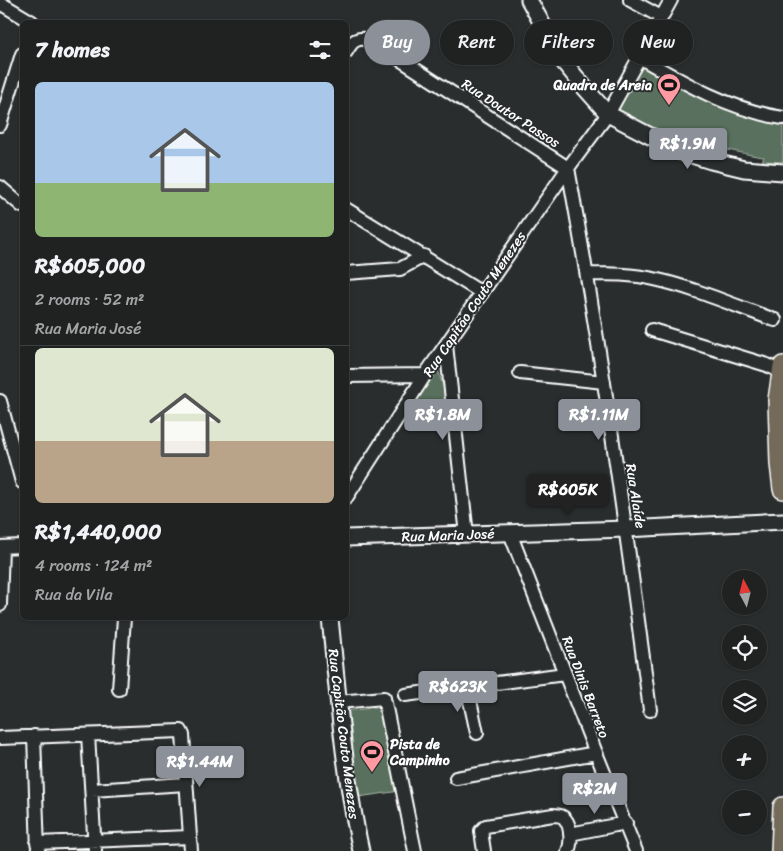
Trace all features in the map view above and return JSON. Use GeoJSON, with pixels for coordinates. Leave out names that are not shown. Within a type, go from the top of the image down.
{"type":"FeatureCollection","features":[{"type":"Feature","properties":{"kind":"main road"},"geometry":{"type":"LineString","coordinates":[[782,369],[780,396],[783,489]]}},
{"type":"Feature","properties":{"kind":"main road"},"geometry":{"type":"LineString","coordinates":[[781,851],[783,807]]}},
{"type":"Feature","properties":{"kind":"street"},"geometry":{"type":"LineString","coordinates":[[630,0],[661,17]]}},
{"type":"Feature","properties":{"kind":"street","name":"Rua Capitão Couto Menezes"},"geometry":{"type":"LineString","coordinates":[[659,20],[671,0]]}},
{"type":"Feature","properties":{"kind":"street"},"geometry":{"type":"LineString","coordinates":[[530,1],[562,60],[608,114],[679,151],[744,169],[783,172]]}},
{"type":"Feature","properties":{"kind":"street"},"geometry":{"type":"LineString","coordinates":[[0,4],[28,20]]}},
{"type":"Feature","properties":{"kind":"street","name":"Rua Doutor Passos"},"geometry":{"type":"LineString","coordinates":[[349,48],[355,39],[370,40],[568,168]]}},
{"type":"Feature","properties":{"kind":"street"},"geometry":{"type":"LineString","coordinates":[[0,125],[20,60]]}},
{"type":"Feature","properties":{"kind":"street","name":"Rua Capitão Couto Menezes"},"geometry":{"type":"LineString","coordinates":[[349,493],[425,375],[568,168],[608,114],[635,65]]}},
{"type":"Feature","properties":{"kind":"street"},"geometry":{"type":"LineString","coordinates":[[652,65],[690,86],[737,106],[783,118]]}},
{"type":"Feature","properties":{"kind":"street","name":"Rua Alaíde"},"geometry":{"type":"LineString","coordinates":[[568,168],[588,274],[626,529],[650,710]]}},
{"type":"Feature","properties":{"kind":"street"},"geometry":{"type":"LineString","coordinates":[[0,187],[20,204]]}},
{"type":"Feature","properties":{"kind":"street"},"geometry":{"type":"LineString","coordinates":[[349,211],[482,293]]}},
{"type":"Feature","properties":{"kind":"street"},"geometry":{"type":"LineString","coordinates":[[349,274],[400,269],[424,256]]}},
{"type":"Feature","properties":{"kind":"street"},"geometry":{"type":"LineString","coordinates":[[588,274],[635,276],[652,279],[680,286],[775,320]]}},
{"type":"Feature","properties":{"kind":"street"},"geometry":{"type":"LineString","coordinates":[[652,330],[782,369]]}},
{"type":"Feature","properties":{"kind":"street"},"geometry":{"type":"LineString","coordinates":[[446,345],[467,535]]}},
{"type":"Feature","properties":{"kind":"street"},"geometry":{"type":"LineString","coordinates":[[520,373],[604,382]]}},
{"type":"Feature","properties":{"kind":"street"},"geometry":{"type":"LineString","coordinates":[[349,376],[425,375]]}},
{"type":"Feature","properties":{"kind":"street"},"geometry":{"type":"LineString","coordinates":[[0,401],[20,475]]}},
{"type":"Feature","properties":{"kind":"street"},"geometry":{"type":"LineString","coordinates":[[404,410],[454,413]]}},
{"type":"Feature","properties":{"kind":"street","name":"Rua Maria José"},"geometry":{"type":"LineString","coordinates":[[349,535],[467,535],[783,521]]}},
{"type":"Feature","properties":{"kind":"street","name":"Rua Dinis Barreto"},"geometry":{"type":"LineString","coordinates":[[510,533],[636,851]]}},
{"type":"Feature","properties":{"kind":"street"},"geometry":{"type":"LineString","coordinates":[[0,605],[1,547],[20,546]]}},
{"type":"Feature","properties":{"kind":"street"},"geometry":{"type":"LineString","coordinates":[[119,689],[124,620]]}},
{"type":"Feature","properties":{"kind":"street","name":"Rua Capitão Couto Menezes"},"geometry":{"type":"LineString","coordinates":[[330,620],[338,702],[353,812],[361,851]]}},
{"type":"Feature","properties":{"kind":"street"},"geometry":{"type":"LineString","coordinates":[[405,695],[565,674]]}},
{"type":"Feature","properties":{"kind":"street"},"geometry":{"type":"LineString","coordinates":[[467,687],[477,733]]}},
{"type":"Feature","properties":{"kind":"street"},"geometry":{"type":"LineString","coordinates":[[338,702],[384,698],[416,851]]}},
{"type":"Feature","properties":{"kind":"street"},"geometry":{"type":"LineString","coordinates":[[0,738],[179,730],[182,732],[191,851]]}},
{"type":"Feature","properties":{"kind":"street"},"geometry":{"type":"LineString","coordinates":[[88,735],[95,846]]}},
{"type":"Feature","properties":{"kind":"street"},"geometry":{"type":"LineString","coordinates":[[34,736],[38,847],[95,846],[190,836]]}},
{"type":"Feature","properties":{"kind":"street"},"geometry":{"type":"LineString","coordinates":[[456,778],[596,753]]}},
{"type":"Feature","properties":{"kind":"street"},"geometry":{"type":"LineString","coordinates":[[92,790],[186,784]]}},
{"type":"Feature","properties":{"kind":"street"},"geometry":{"type":"LineString","coordinates":[[484,851],[481,831],[486,826],[558,816],[566,820],[570,834],[570,847],[568,851]]}},
{"type":"Feature","properties":{"kind":"street"},"geometry":{"type":"LineString","coordinates":[[570,834],[626,824]]}},
{"type":"Feature","properties":{"kind":"green space"},"geometry":{"type":"Polygon","coordinates":[[[639,65],[645,65],[783,121],[783,162],[762,161],[764,157],[723,149],[713,149],[637,121],[616,110],[639,65]]]}},
{"type":"Feature","properties":{"kind":"green space"},"geometry":{"type":"Polygon","coordinates":[[[437,367],[449,405],[412,404],[437,367]]]}},
{"type":"Feature","properties":{"kind":"green space"},"geometry":{"type":"Polygon","coordinates":[[[383,707],[400,791],[358,797],[343,711],[383,707]]]}},
{"type":"Feature","properties":{"kind":"place","name":"Quadra de Areia"},"geometry":{"type":"Point","coordinates":[669,106]}},
{"type":"Feature","properties":{"kind":"place","name":"Pista de Campinho"},"geometry":{"type":"Point","coordinates":[372,773]}}]}
